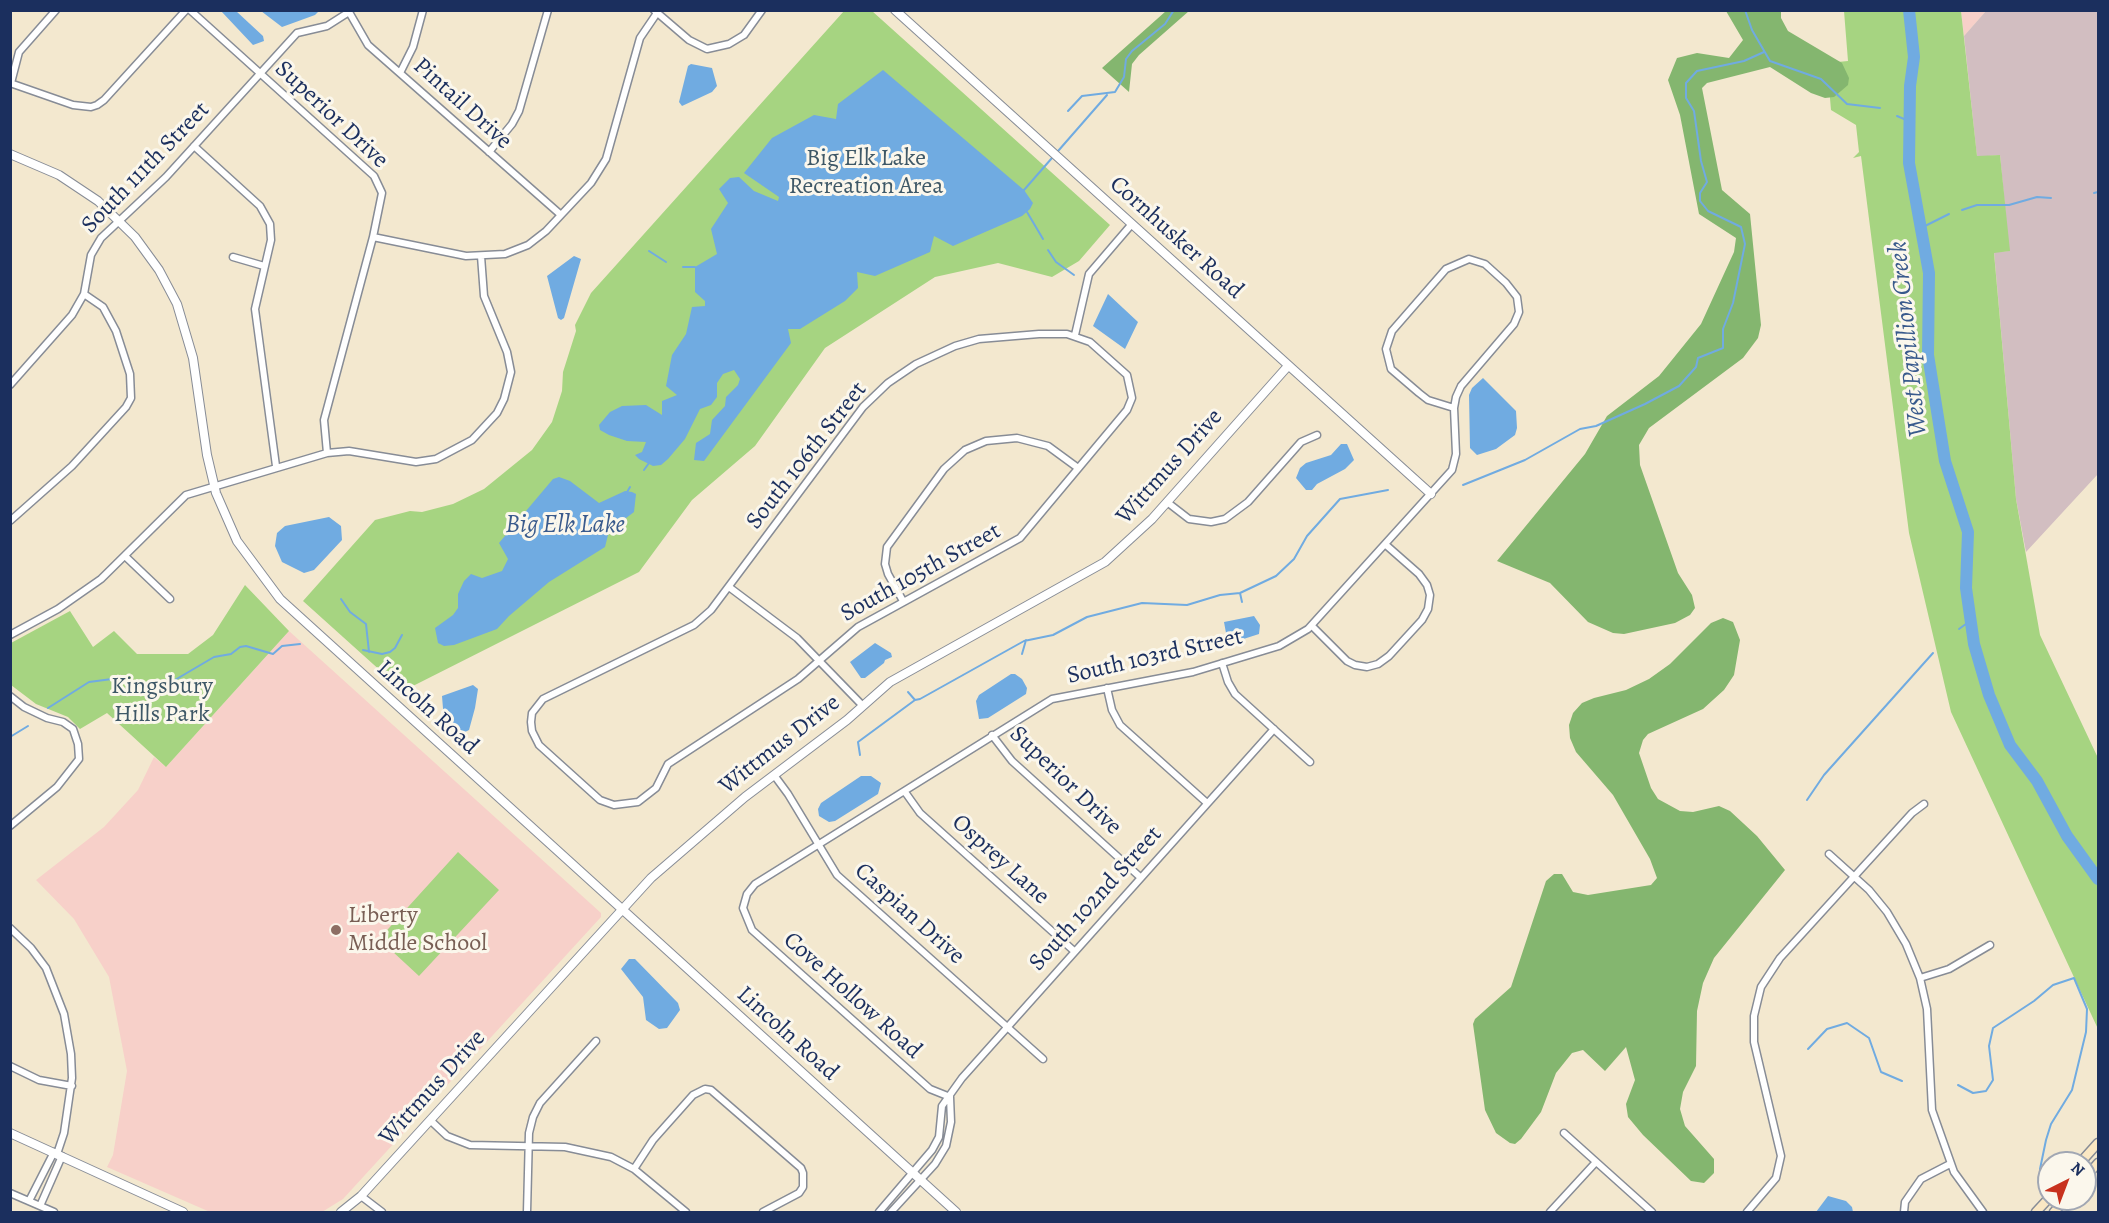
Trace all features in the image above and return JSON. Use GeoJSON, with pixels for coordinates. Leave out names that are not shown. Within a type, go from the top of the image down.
{"type":"FeatureCollection","features":[{"type":"Feature","properties":{"kind":"street"},"geometry":{"type":"LineString","coordinates":[[56,10],[19,52],[10,83],[73,105],[91,107],[105,100],[188,10]]}},
{"type":"Feature","properties":{"kind":"street","name":"Superior Drive"},"geometry":{"type":"LineString","coordinates":[[188,10],[374,176],[382,193],[373,237],[324,420],[327,453]]}},
{"type":"Feature","properties":{"kind":"street"},"geometry":{"type":"LineString","coordinates":[[400,73],[414,47],[423,10]]}},
{"type":"Feature","properties":{"kind":"street"},"geometry":{"type":"LineString","coordinates":[[489,152],[512,124],[519,111],[548,10]]}},
{"type":"Feature","properties":{"kind":"street"},"geometry":{"type":"LineString","coordinates":[[373,237],[418,248],[481,256],[505,254],[528,244],[546,231],[601,169],[640,38],[655,12],[688,40],[707,49],[729,44],[744,35],[762,10]]}},
{"type":"Feature","properties":{"kind":"street","name":"Cornhusker Road"},"geometry":{"type":"LineString","coordinates":[[895,10],[1431,494]]}},
{"type":"Feature","properties":{"kind":"street","name":"South 111th Street"},"geometry":{"type":"LineString","coordinates":[[10,385],[72,315],[84,294],[94,248],[119,220],[166,177],[297,33],[327,26],[349,12]]}},
{"type":"Feature","properties":{"kind":"street","name":"Pintail Drive"},"geometry":{"type":"LineString","coordinates":[[349,12],[368,45],[561,215]]}},
{"type":"Feature","properties":{"kind":"street"},"geometry":{"type":"LineString","coordinates":[[194,146],[256,202],[267,216],[272,236],[255,309],[276,466]]}},
{"type":"Feature","properties":{"kind":"street","name":"Lincoln Road"},"geometry":{"type":"LineString","coordinates":[[10,154],[59,175],[98,201],[119,220],[159,270],[184,322],[193,358],[213,486],[237,541],[280,599],[956,1212]]}},
{"type":"Feature","properties":{"kind":"street"},"geometry":{"type":"LineString","coordinates":[[1075,335],[1089,274],[1131,225]]}},
{"type":"Feature","properties":{"kind":"street"},"geometry":{"type":"LineString","coordinates":[[10,635],[70,602],[126,557],[180,499],[276,466],[327,453],[350,452],[396,461],[416,462],[436,459],[472,440],[497,413],[504,399],[511,372],[507,352],[484,297],[481,256]]}},
{"type":"Feature","properties":{"kind":"street"},"geometry":{"type":"LineString","coordinates":[[233,257],[264,266]]}},
{"type":"Feature","properties":{"kind":"street","name":"South 103rd Street"},"geometry":{"type":"LineString","coordinates":[[743,908],[747,894],[755,884],[1052,699],[1182,674],[1222,663],[1279,646],[1312,626],[1452,470],[1456,454],[1454,408],[1461,386],[1517,318],[1518,304],[1513,290],[1485,264],[1469,259],[1446,269],[1392,331],[1386,349],[1391,369],[1428,400],[1454,408]]}},
{"type":"Feature","properties":{"kind":"street"},"geometry":{"type":"LineString","coordinates":[[10,521],[72,466],[126,407],[131,398],[130,374],[116,331],[101,305],[84,294]]}},
{"type":"Feature","properties":{"kind":"street","name":"South 106th Street"},"geometry":{"type":"LineString","coordinates":[[614,805],[600,800],[539,745],[531,722],[532,713],[543,699],[694,625],[729,587],[863,407],[902,373],[935,353],[979,339],[1028,335],[1075,335]]}},
{"type":"Feature","properties":{"kind":"street","name":"South 105th Street"},"geometry":{"type":"LineString","coordinates":[[614,805],[625,806],[648,797],[656,788],[668,764],[798,679],[858,627],[1020,538],[1127,411],[1132,398],[1127,375],[1090,342],[1075,335]]}},
{"type":"Feature","properties":{"kind":"street","name":"Wittmus Drive"},"geometry":{"type":"LineString","coordinates":[[340,1212],[361,1196],[651,878],[890,682],[1105,562],[1167,502],[1288,366]]}},
{"type":"Feature","properties":{"kind":"street"},"geometry":{"type":"LineString","coordinates":[[1167,502],[1189,519],[1211,522],[1225,519],[1248,502],[1301,442],[1317,435]]}},
{"type":"Feature","properties":{"kind":"street"},"geometry":{"type":"LineString","coordinates":[[903,601],[885,564],[887,547],[945,469],[965,450],[986,441],[1017,438],[1048,446],[1078,468]]}},
{"type":"Feature","properties":{"kind":"street"},"geometry":{"type":"LineString","coordinates":[[1312,626],[1347,661],[1367,667],[1378,664],[1422,620],[1428,609],[1430,595],[1427,585],[1419,574],[1386,545]]}},
{"type":"Feature","properties":{"kind":"street"},"geometry":{"type":"LineString","coordinates":[[126,557],[170,599]]}},
{"type":"Feature","properties":{"kind":"street"},"geometry":{"type":"LineString","coordinates":[[729,587],[797,638],[862,705]]}},
{"type":"Feature","properties":{"kind":"street"},"geometry":{"type":"LineString","coordinates":[[1222,663],[1232,690],[1310,762]]}},
{"type":"Feature","properties":{"kind":"street"},"geometry":{"type":"LineString","coordinates":[[1107,688],[1112,710],[1120,725],[1207,803]]}},
{"type":"Feature","properties":{"kind":"street"},"geometry":{"type":"LineString","coordinates":[[10,696],[36,713],[63,722],[73,729],[78,744],[79,759],[71,772],[29,813],[10,826]]}},
{"type":"Feature","properties":{"kind":"street","name":"South 102nd Street"},"geometry":{"type":"LineString","coordinates":[[879,1212],[936,1144],[942,1106],[962,1078],[1274,729]]}},
{"type":"Feature","properties":{"kind":"street","name":"Superior Drive"},"geometry":{"type":"LineString","coordinates":[[992,735],[1012,761],[1140,877]]}},
{"type":"Feature","properties":{"kind":"street","name":"Caspian Drive"},"geometry":{"type":"LineString","coordinates":[[774,775],[837,875],[1043,1059]]}},
{"type":"Feature","properties":{"kind":"street","name":"Osprey Lane"},"geometry":{"type":"LineString","coordinates":[[905,792],[920,813],[1074,951]]}},
{"type":"Feature","properties":{"kind":"street"},"geometry":{"type":"LineString","coordinates":[[1747,1212],[1774,1182],[1781,1156],[1754,1042],[1756,1001],[1767,975],[1854,876],[1912,813],[1924,804]]}},
{"type":"Feature","properties":{"kind":"street"},"geometry":{"type":"LineString","coordinates":[[1829,854],[1854,876],[1887,912],[1906,944],[1920,978],[1930,1036],[1929,1087],[1932,1110],[1950,1164],[1964,1189],[1983,1212]]}},
{"type":"Feature","properties":{"kind":"street","name":"Cove Hollow Road"},"geometry":{"type":"LineString","coordinates":[[743,908],[752,930],[930,1089],[950,1096]]}},
{"type":"Feature","properties":{"kind":"street"},"geometry":{"type":"LineString","coordinates":[[10,928],[34,951],[55,985],[71,1054],[72,1086],[64,1137],[40,1206]]}},
{"type":"Feature","properties":{"kind":"street"},"geometry":{"type":"LineString","coordinates":[[1920,978],[1949,969],[1990,945]]}},
{"type":"Feature","properties":{"kind":"street"},"geometry":{"type":"LineString","coordinates":[[527,1212],[529,1146],[533,1117],[540,1103],[596,1041]]}},
{"type":"Feature","properties":{"kind":"street"},"geometry":{"type":"LineString","coordinates":[[10,1066],[43,1081],[72,1086]]}},
{"type":"Feature","properties":{"kind":"street"},"geometry":{"type":"LineString","coordinates":[[634,1169],[660,1132],[693,1095],[705,1089],[717,1094],[801,1168],[804,1179],[799,1193],[763,1212]]}},
{"type":"Feature","properties":{"kind":"street"},"geometry":{"type":"LineString","coordinates":[[891,1212],[946,1146],[951,1122],[950,1096]]}},
{"type":"Feature","properties":{"kind":"street"},"geometry":{"type":"LineString","coordinates":[[430,1120],[447,1136],[460,1143],[587,1150],[610,1157],[634,1169],[686,1212]]}},
{"type":"Feature","properties":{"kind":"street"},"geometry":{"type":"LineString","coordinates":[[10,1133],[183,1212]]}},
{"type":"Feature","properties":{"kind":"street"},"geometry":{"type":"LineString","coordinates":[[1564,1133],[1653,1212]]}},
{"type":"Feature","properties":{"kind":"street"},"geometry":{"type":"LineString","coordinates":[[29,1201],[58,1154]]}},
{"type":"Feature","properties":{"kind":"street"},"geometry":{"type":"LineString","coordinates":[[1550,1212],[1596,1162]]}},
{"type":"Feature","properties":{"kind":"street"},"geometry":{"type":"LineString","coordinates":[[1904,1212],[1905,1202],[1920,1179],[1950,1164]]}},
{"type":"Feature","properties":{"kind":"street"},"geometry":{"type":"LineString","coordinates":[[10,1193],[54,1212]]}},
{"type":"Feature","properties":{"kind":"street"},"geometry":{"type":"LineString","coordinates":[[361,1196],[382,1212]]}},
{"type":"Feature","properties":{"kind":"shaded area"},"geometry":{"type":"Polygon","coordinates":[[[1961,11],[1986,11],[1964,36],[1961,11]]]}},
{"type":"Feature","properties":{"kind":"shaded area"},"geometry":{"type":"Polygon","coordinates":[[[1986,11],[2098,11],[2098,474],[2026,552],[2016,499],[1994,252],[2009,251],[2000,155],[1977,157],[1964,36],[1986,11]]]}},
{"type":"Feature","properties":{"kind":"shaded area","name":"Liberty Middle School"},"geometry":{"type":"Polygon","coordinates":[[[289,631],[601,913],[601,917],[343,1199],[322,1212],[210,1212],[107,1167],[113,1155],[127,1071],[109,977],[74,919],[36,880],[104,827],[138,790],[154,757],[166,767],[289,631]]]}},
{"type":"Feature","properties":{"kind":"green space","name":"Big Elk Lake Recreation Area"},"geometry":{"type":"Polygon","coordinates":[[[844,11],[872,11],[1110,225],[1079,261],[1052,277],[998,263],[935,277],[825,348],[755,446],[692,500],[639,572],[403,691],[303,601],[375,520],[453,504],[484,489],[532,450],[552,422],[562,391],[563,372],[576,331],[575,325],[591,293],[844,11]]]}},
{"type":"Feature","properties":{"kind":"green space"},"geometry":{"type":"Polygon","coordinates":[[[1166,11],[1189,11],[1139,55],[1132,64],[1129,92],[1102,68],[1166,11]]]}},
{"type":"Feature","properties":{"kind":"green space"},"geometry":{"type":"Polygon","coordinates":[[[1726,11],[1781,11],[1781,18],[1788,31],[1842,63],[1849,78],[1848,85],[1834,97],[1825,98],[1811,93],[1770,67],[1707,83],[1702,88],[1722,190],[1750,214],[1761,325],[1758,338],[1743,358],[1649,428],[1639,445],[1640,465],[1678,573],[1692,595],[1695,608],[1690,615],[1675,623],[1624,634],[1613,633],[1588,622],[1550,583],[1497,561],[1585,454],[1607,416],[1659,376],[1701,324],[1734,252],[1736,238],[1699,214],[1680,115],[1668,80],[1677,58],[1697,53],[1729,58],[1743,40],[1726,11]]]}},
{"type":"Feature","properties":{"kind":"green space"},"geometry":{"type":"Polygon","coordinates":[[[1844,11],[1961,11],[1977,156],[2000,155],[2010,251],[1994,253],[2016,499],[2040,635],[2098,758],[2098,1029],[1951,712],[1909,533],[1861,156],[1853,158],[1859,152],[1856,125],[1831,110],[1827,63],[1848,61],[1844,11]]]}},
{"type":"Feature","properties":{"kind":"green space","name":"Kingsbury Hills Park"},"geometry":{"type":"Polygon","coordinates":[[[245,585],[289,631],[166,767],[107,713],[80,729],[68,717],[36,704],[11,685],[11,643],[70,611],[93,647],[114,631],[137,654],[188,654],[213,635],[245,585]]]}},
{"type":"Feature","properties":{"kind":"green space"},"geometry":{"type":"Polygon","coordinates":[[[1723,618],[1733,622],[1740,640],[1734,675],[1724,690],[1703,709],[1648,734],[1643,740],[1639,753],[1651,788],[1658,799],[1680,811],[1693,812],[1719,806],[1730,811],[1757,836],[1785,870],[1714,958],[1703,983],[1697,1011],[1696,1066],[1683,1092],[1680,1109],[1685,1126],[1714,1159],[1714,1173],[1704,1183],[1691,1181],[1643,1135],[1628,1117],[1626,1104],[1635,1080],[1626,1047],[1605,1071],[1583,1050],[1572,1053],[1556,1073],[1541,1112],[1521,1139],[1515,1144],[1510,1143],[1496,1133],[1485,1110],[1473,1024],[1475,1019],[1511,987],[1546,881],[1554,874],[1562,874],[1573,892],[1588,895],[1651,885],[1657,878],[1650,859],[1613,795],[1576,752],[1570,738],[1569,725],[1573,713],[1582,703],[1626,690],[1649,679],[1670,664],[1711,623],[1723,618]]]}},
{"type":"Feature","properties":{"kind":"green space"},"geometry":{"type":"Polygon","coordinates":[[[458,852],[499,890],[419,976],[379,939],[458,852]]]}},
{"type":"Feature","properties":{"kind":"water"},"geometry":{"type":"Polygon","coordinates":[[[221,11],[236,11],[263,36],[264,41],[253,45],[221,11]]]}},
{"type":"Feature","properties":{"kind":"water"},"geometry":{"type":"Polygon","coordinates":[[[261,11],[319,11],[315,15],[282,27],[261,11]]]}},
{"type":"Feature","properties":{"kind":"water"},"geometry":{"type":"Polygon","coordinates":[[[691,64],[712,68],[717,86],[712,92],[682,106],[679,102],[688,66],[691,64]]]}},
{"type":"Feature","properties":{"kind":"water"},"geometry":{"type":"Polygon","coordinates":[[[883,70],[1024,190],[1033,203],[1030,209],[1022,216],[953,246],[934,236],[930,252],[875,276],[857,272],[858,288],[845,301],[800,329],[788,329],[791,343],[704,461],[694,460],[696,443],[710,434],[712,420],[725,406],[726,397],[738,385],[740,379],[734,370],[723,374],[717,383],[717,397],[711,405],[700,409],[685,439],[668,459],[661,465],[653,466],[639,459],[635,455],[642,452],[646,442],[627,441],[609,435],[600,430],[599,425],[610,412],[622,406],[646,405],[662,415],[662,401],[677,395],[666,386],[672,355],[686,334],[692,307],[705,306],[705,301],[695,292],[695,267],[717,254],[711,229],[728,203],[719,189],[730,178],[739,177],[754,191],[778,201],[779,197],[744,173],[772,138],[814,115],[836,119],[838,104],[883,70]]]}},
{"type":"Feature","properties":{"kind":"water"},"geometry":{"type":"Polygon","coordinates":[[[574,256],[581,259],[564,318],[561,320],[558,318],[547,276],[574,256]]]}},
{"type":"Feature","properties":{"kind":"water"},"geometry":{"type":"Polygon","coordinates":[[[1108,294],[1138,322],[1125,349],[1093,326],[1108,294]]]}},
{"type":"Feature","properties":{"kind":"water"},"geometry":{"type":"Polygon","coordinates":[[[1483,378],[1516,411],[1517,428],[1515,435],[1496,449],[1477,455],[1470,448],[1469,395],[1472,388],[1483,378]]]}},
{"type":"Feature","properties":{"kind":"water"},"geometry":{"type":"Polygon","coordinates":[[[1341,444],[1347,444],[1354,460],[1345,469],[1317,484],[1312,490],[1306,490],[1296,478],[1300,468],[1306,463],[1331,455],[1341,444]]]}},
{"type":"Feature","properties":{"kind":"water","name":"Big Elk Lake"},"geometry":{"type":"Polygon","coordinates":[[[559,477],[570,481],[599,503],[625,491],[632,492],[636,494],[634,512],[609,531],[605,547],[549,582],[497,629],[454,645],[444,646],[438,643],[435,628],[453,615],[458,608],[458,594],[464,581],[471,574],[482,578],[502,571],[508,559],[499,543],[553,479],[559,477]]]}},
{"type":"Feature","properties":{"kind":"water"},"geometry":{"type":"Polygon","coordinates":[[[329,517],[341,526],[342,540],[314,570],[304,573],[282,562],[275,546],[277,533],[285,526],[329,517]]]}},
{"type":"Feature","properties":{"kind":"water"},"geometry":{"type":"Polygon","coordinates":[[[1254,616],[1260,625],[1259,634],[1231,643],[1224,622],[1254,616]]]}},
{"type":"Feature","properties":{"kind":"water"},"geometry":{"type":"Polygon","coordinates":[[[875,643],[891,653],[892,657],[885,660],[865,678],[861,678],[850,662],[875,643]]]}},
{"type":"Feature","properties":{"kind":"water"},"geometry":{"type":"Polygon","coordinates":[[[1011,674],[1022,679],[1027,688],[1026,694],[988,718],[979,719],[976,701],[979,695],[1011,674]]]}},
{"type":"Feature","properties":{"kind":"water"},"geometry":{"type":"Polygon","coordinates":[[[473,685],[478,689],[475,708],[469,730],[463,733],[444,721],[442,696],[473,685]]]}},
{"type":"Feature","properties":{"kind":"water"},"geometry":{"type":"Polygon","coordinates":[[[861,776],[871,776],[881,783],[878,794],[835,821],[829,822],[819,816],[818,809],[821,803],[861,776]]]}},
{"type":"Feature","properties":{"kind":"water"},"geometry":{"type":"Polygon","coordinates":[[[629,959],[635,959],[678,1003],[680,1010],[667,1028],[659,1029],[646,1020],[643,997],[621,969],[629,959]]]}},
{"type":"Feature","properties":{"kind":"water"},"geometry":{"type":"Polygon","coordinates":[[[1828,1196],[1846,1201],[1852,1207],[1853,1212],[1816,1212],[1828,1196]]]}},
{"type":"Feature","properties":{"kind":"waterway"},"geometry":{"type":"LineString","coordinates":[[1068,111],[1082,96],[1115,92],[1124,77],[1126,59],[1132,51],[1165,24],[1174,10]]}},
{"type":"Feature","properties":{"kind":"waterway"},"geometry":{"type":"LineString","coordinates":[[1745,10],[1752,30],[1770,61],[1821,79],[1847,104],[1880,108]]}},
{"type":"Feature","properties":{"kind":"waterway","name":"West Papillion Creek"},"geometry":{"type":"LineString","coordinates":[[1909,10],[1914,57],[1910,86],[1909,163],[1929,273],[1928,355],[1945,461],[1968,532],[1966,588],[1974,644],[1989,695],[2010,745],[2037,781],[2067,836],[2098,879]]}},
{"type":"Feature","properties":{"kind":"waterway"},"geometry":{"type":"LineString","coordinates":[[1463,485],[1525,460],[1580,429],[1596,426],[1645,404],[1679,386],[1696,367],[1698,358],[1723,348],[1723,329],[1733,303],[1745,244],[1741,227],[1708,211],[1700,201],[1700,193],[1707,182],[1701,161],[1694,111],[1686,98],[1686,83],[1697,71],[1744,61],[1764,52]]}},
{"type":"Feature","properties":{"kind":"waterway"},"geometry":{"type":"LineString","coordinates":[[1024,190],[1107,95]]}},
{"type":"Feature","properties":{"kind":"waterway"},"geometry":{"type":"LineString","coordinates":[[1897,116],[1911,122]]}},
{"type":"Feature","properties":{"kind":"waterway"},"geometry":{"type":"LineString","coordinates":[[2094,193],[2098,192]]}},
{"type":"Feature","properties":{"kind":"waterway"},"geometry":{"type":"LineString","coordinates":[[1962,210],[1977,205],[2009,205],[2037,197],[2051,198]]}},
{"type":"Feature","properties":{"kind":"waterway"},"geometry":{"type":"LineString","coordinates":[[1027,212],[1043,239]]}},
{"type":"Feature","properties":{"kind":"waterway"},"geometry":{"type":"LineString","coordinates":[[1921,228],[1949,214]]}},
{"type":"Feature","properties":{"kind":"waterway"},"geometry":{"type":"LineString","coordinates":[[1048,250],[1056,262],[1074,275]]}},
{"type":"Feature","properties":{"kind":"waterway"},"geometry":{"type":"LineString","coordinates":[[649,251],[666,262]]}},
{"type":"Feature","properties":{"kind":"waterway"},"geometry":{"type":"LineString","coordinates":[[683,267],[695,267]]}},
{"type":"Feature","properties":{"kind":"waterway"},"geometry":{"type":"LineString","coordinates":[[644,470],[649,463]]}},
{"type":"Feature","properties":{"kind":"waterway"},"geometry":{"type":"LineString","coordinates":[[626,494],[630,487]]}},
{"type":"Feature","properties":{"kind":"waterway"},"geometry":{"type":"LineString","coordinates":[[908,692],[915,700],[920,699],[1024,641],[1053,635],[1087,617],[1142,603],[1187,605],[1220,595],[1240,593],[1276,576],[1294,559],[1307,536],[1340,499],[1388,490]]}},
{"type":"Feature","properties":{"kind":"waterway"},"geometry":{"type":"LineString","coordinates":[[1240,593],[1242,602]]}},
{"type":"Feature","properties":{"kind":"waterway"},"geometry":{"type":"LineString","coordinates":[[341,599],[350,612],[366,624],[369,652]]}},
{"type":"Feature","properties":{"kind":"waterway"},"geometry":{"type":"LineString","coordinates":[[1959,629],[1970,621]]}},
{"type":"Feature","properties":{"kind":"waterway"},"geometry":{"type":"LineString","coordinates":[[363,650],[382,654],[390,652],[402,635]]}},
{"type":"Feature","properties":{"kind":"waterway"},"geometry":{"type":"LineString","coordinates":[[1022,654],[1026,640]]}},
{"type":"Feature","properties":{"kind":"waterway"},"geometry":{"type":"LineString","coordinates":[[48,708],[89,682],[112,679],[163,687],[214,657],[231,654],[240,647],[246,646],[273,654],[282,646],[300,644]]}},
{"type":"Feature","properties":{"kind":"waterway"},"geometry":{"type":"LineString","coordinates":[[1807,800],[1824,775],[1933,653]]}},
{"type":"Feature","properties":{"kind":"waterway"},"geometry":{"type":"LineString","coordinates":[[860,755],[858,742],[915,700]]}},
{"type":"Feature","properties":{"kind":"waterway"},"geometry":{"type":"LineString","coordinates":[[10,737],[28,726]]}},
{"type":"Feature","properties":{"kind":"waterway"},"geometry":{"type":"LineString","coordinates":[[1958,1085],[1973,1093],[1986,1091],[1993,1080],[1989,1046],[1993,1028],[2034,1001],[2053,985],[2074,978],[2087,1009],[2086,1032],[2072,1090],[2051,1124],[2044,1151]]}},
{"type":"Feature","properties":{"kind":"waterway"},"geometry":{"type":"LineString","coordinates":[[1808,1049],[1827,1029],[1847,1023],[1869,1038],[1881,1072],[1902,1081]]}},
{"type":"Feature","properties":{"kind":"place","name":"Liberty Middle School"},"geometry":{"type":"Point","coordinates":[336,930]}}]}
